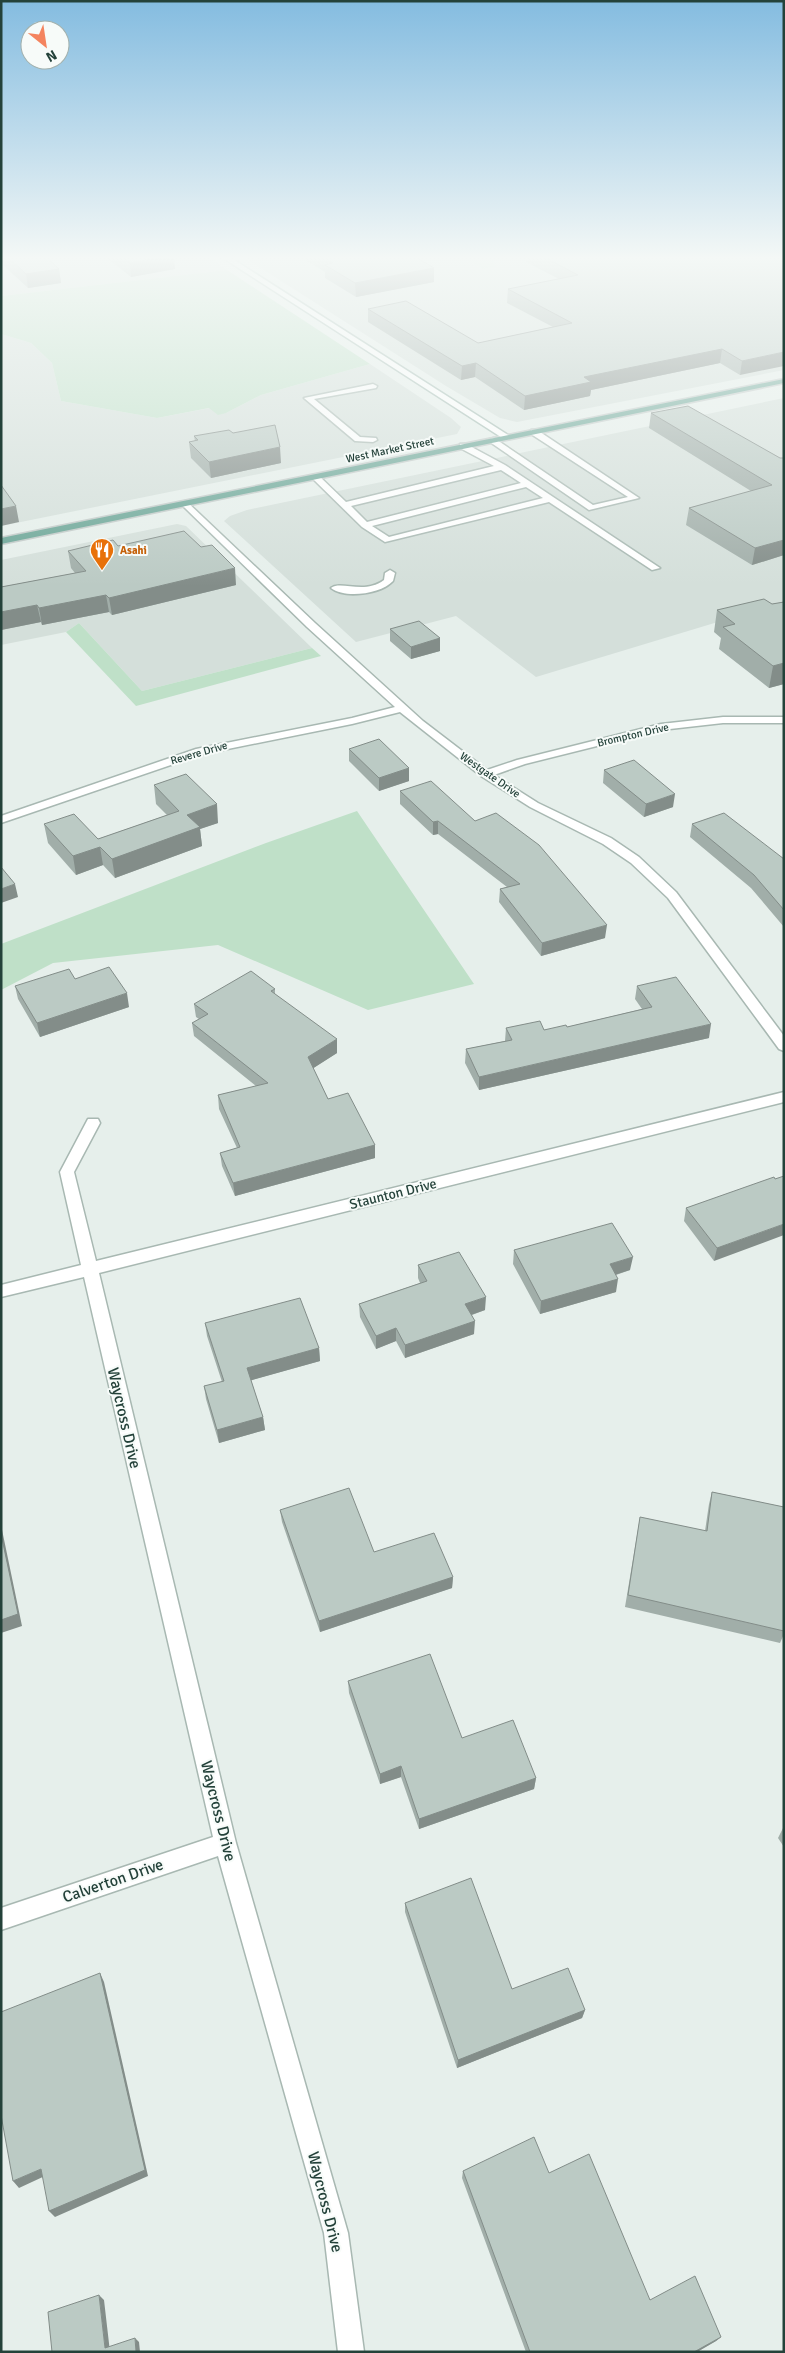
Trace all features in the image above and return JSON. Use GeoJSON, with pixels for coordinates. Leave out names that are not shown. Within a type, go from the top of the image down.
{"type":"FeatureCollection","features":[{"type":"Feature","properties":{"kind":"main road","name":"West Market Street"},"geometry":{"type":"LineString","coordinates":[[1,541],[784,381]]}},
{"type":"Feature","properties":{"kind":"street"},"geometry":{"type":"LineString","coordinates":[[395,366],[506,437]]}},
{"type":"Feature","properties":{"kind":"street"},"geometry":{"type":"LineString","coordinates":[[373,386],[308,398],[358,438],[373,440]]}},
{"type":"Feature","properties":{"kind":"street"},"geometry":{"type":"LineString","coordinates":[[490,440],[592,508],[635,498],[534,432]]}},
{"type":"Feature","properties":{"kind":"street"},"geometry":{"type":"LineString","coordinates":[[463,446],[502,467],[655,568]]}},
{"type":"Feature","properties":{"kind":"street"},"geometry":{"type":"LineString","coordinates":[[344,505],[502,467]]}},
{"type":"Feature","properties":{"kind":"street"},"geometry":{"type":"LineString","coordinates":[[315,477],[365,525],[388,540],[550,499]]}},
{"type":"Feature","properties":{"kind":"street"},"geometry":{"type":"LineString","coordinates":[[365,525],[528,484]]}},
{"type":"Feature","properties":{"kind":"street","name":"Westgate Drive"},"geometry":{"type":"LineString","coordinates":[[186,504],[311,625],[419,723],[485,774],[534,805],[607,841],[635,860],[672,895],[784,1046]]}},
{"type":"Feature","properties":{"kind":"street"},"geometry":{"type":"LineString","coordinates":[[336,588],[352,590],[376,589],[388,581],[390,573]]}},
{"type":"Feature","properties":{"kind":"street","name":"Revere Drive"},"geometry":{"type":"LineString","coordinates":[[1,820],[200,751],[226,744],[367,718],[402,708]]}},
{"type":"Feature","properties":{"kind":"street","name":"Brompton Drive"},"geometry":{"type":"LineString","coordinates":[[485,774],[521,762],[661,727],[723,720],[784,720]]}},
{"type":"Feature","properties":{"kind":"street","name":"Staunton Drive"},"geometry":{"type":"LineString","coordinates":[[1,1291],[784,1097]]}},
{"type":"Feature","properties":{"kind":"street","name":"Waycross Drive"},"geometry":{"type":"LineString","coordinates":[[93,1123],[67,1172],[225,1843],[336,2233],[351,2352]]}},
{"type":"Feature","properties":{"kind":"street","name":"Calverton Drive"},"geometry":{"type":"LineString","coordinates":[[1,1919],[225,1843]]}},
{"type":"Feature","properties":{"kind":"shaded area"},"geometry":{"type":"Polygon","coordinates":[[[1,366],[53,366],[61,401],[157,418],[210,408],[226,413],[261,395],[364,366],[373,366],[451,418],[461,427],[457,434],[1,526],[1,366]]]}},
{"type":"Feature","properties":{"kind":"shaded area"},"geometry":{"type":"Polygon","coordinates":[[[414,366],[784,366],[784,370],[517,422],[500,418],[414,366]]]}},
{"type":"Feature","properties":{"kind":"shaded area"},"geometry":{"type":"Polygon","coordinates":[[[784,398],[784,602],[536,677],[456,616],[356,642],[224,521],[230,516],[247,510],[784,398]]]}},
{"type":"Feature","properties":{"kind":"shaded area"},"geometry":{"type":"Polygon","coordinates":[[[177,524],[186,526],[312,648],[142,691],[79,623],[66,632],[1,645],[1,560],[177,524]]]}},
{"type":"Feature","properties":{"kind":"green space"},"geometry":{"type":"Polygon","coordinates":[[[53,366],[364,366],[261,395],[226,413],[218,415],[209,408],[157,418],[61,401],[53,366]]]}},
{"type":"Feature","properties":{"kind":"green space"},"geometry":{"type":"Polygon","coordinates":[[[79,623],[142,691],[312,648],[321,656],[136,706],[66,632],[79,623]]]}},
{"type":"Feature","properties":{"kind":"green space"},"geometry":{"type":"Polygon","coordinates":[[[357,811],[474,984],[368,1010],[218,945],[53,963],[1,990],[1,944],[266,843],[357,811]]]}},
{"type":"Feature","properties":{"kind":"building"},"geometry":{"type":"Polygon","coordinates":[[[480,366],[639,366],[584,377],[591,382],[525,396],[480,366]]]}},
{"type":"Feature","properties":{"kind":"building"},"geometry":{"type":"Polygon","coordinates":[[[688,406],[780,458],[784,458],[784,540],[755,548],[689,508],[772,485],[651,413],[688,406]]]}},
{"type":"Feature","properties":{"kind":"building"},"geometry":{"type":"Polygon","coordinates":[[[275,425],[280,447],[209,462],[189,442],[198,440],[194,436],[229,430],[233,433],[275,425]]]}},
{"type":"Feature","properties":{"kind":"building"},"geometry":{"type":"Polygon","coordinates":[[[1,485],[16,506],[1,509],[1,485]]]}},
{"type":"Feature","properties":{"kind":"building"},"geometry":{"type":"Polygon","coordinates":[[[184,531],[201,547],[212,545],[235,568],[109,598],[106,595],[39,608],[37,605],[1,612],[1,587],[86,571],[68,551],[113,540],[118,546],[184,531]]]}},
{"type":"Feature","properties":{"kind":"building"},"geometry":{"type":"Polygon","coordinates":[[[764,599],[772,604],[784,602],[784,663],[773,666],[723,627],[735,624],[717,610],[764,599]]]}},
{"type":"Feature","properties":{"kind":"building"},"geometry":{"type":"Polygon","coordinates":[[[419,621],[440,638],[411,647],[390,629],[419,621]]]}},
{"type":"Feature","properties":{"kind":"building"},"geometry":{"type":"Polygon","coordinates":[[[379,739],[409,768],[379,778],[349,749],[379,739]]]}},
{"type":"Feature","properties":{"kind":"building"},"geometry":{"type":"Polygon","coordinates":[[[634,760],[675,794],[646,804],[604,770],[634,760]]]}},
{"type":"Feature","properties":{"kind":"building"},"geometry":{"type":"Polygon","coordinates":[[[186,774],[217,804],[187,815],[200,827],[112,859],[100,847],[73,856],[44,824],[74,814],[98,839],[179,811],[154,785],[186,774]]]}},
{"type":"Feature","properties":{"kind":"building"},"geometry":{"type":"Polygon","coordinates":[[[431,781],[475,821],[496,813],[539,845],[607,925],[542,943],[500,889],[520,884],[438,821],[433,822],[400,791],[431,781]]]}},
{"type":"Feature","properties":{"kind":"building"},"geometry":{"type":"Polygon","coordinates":[[[724,813],[784,859],[784,910],[754,875],[692,824],[724,813]]]}},
{"type":"Feature","properties":{"kind":"building"},"geometry":{"type":"Polygon","coordinates":[[[1,867],[15,884],[1,889],[1,867]]]}},
{"type":"Feature","properties":{"kind":"building"},"geometry":{"type":"Polygon","coordinates":[[[109,967],[127,993],[37,1023],[15,986],[69,969],[75,979],[109,967]]]}},
{"type":"Feature","properties":{"kind":"building"},"geometry":{"type":"Polygon","coordinates":[[[251,971],[275,989],[271,991],[337,1039],[308,1057],[328,1099],[348,1093],[375,1145],[233,1183],[220,1153],[240,1147],[218,1095],[268,1083],[192,1023],[208,1014],[194,1004],[251,971]]]}},
{"type":"Feature","properties":{"kind":"building"},"geometry":{"type":"Polygon","coordinates":[[[676,977],[711,1024],[479,1077],[466,1049],[512,1040],[506,1028],[540,1021],[544,1030],[566,1025],[567,1027],[652,1007],[637,986],[676,977]]]}},
{"type":"Feature","properties":{"kind":"building"},"geometry":{"type":"Polygon","coordinates":[[[784,1176],[784,1224],[717,1248],[686,1208],[774,1177],[775,1179],[784,1176]]]}},
{"type":"Feature","properties":{"kind":"building"},"geometry":{"type":"Polygon","coordinates":[[[612,1223],[633,1257],[610,1264],[618,1279],[541,1301],[514,1250],[612,1223]]]}},
{"type":"Feature","properties":{"kind":"building"},"geometry":{"type":"Polygon","coordinates":[[[459,1252],[486,1297],[465,1304],[475,1321],[405,1345],[396,1328],[376,1336],[359,1304],[427,1281],[418,1265],[459,1252]]]}},
{"type":"Feature","properties":{"kind":"building"},"geometry":{"type":"Polygon","coordinates":[[[300,1298],[319,1348],[247,1368],[263,1417],[217,1430],[204,1386],[224,1381],[205,1323],[300,1298]]]}},
{"type":"Feature","properties":{"kind":"building"},"geometry":{"type":"Polygon","coordinates":[[[349,1488],[374,1552],[434,1533],[453,1577],[319,1621],[280,1510],[349,1488]]]}},
{"type":"Feature","properties":{"kind":"building"},"geometry":{"type":"Polygon","coordinates":[[[712,1492],[784,1507],[784,1631],[628,1595],[640,1517],[707,1531],[712,1492]]]}},
{"type":"Feature","properties":{"kind":"building"},"geometry":{"type":"Polygon","coordinates":[[[1,1534],[18,1614],[1,1620],[1,1534]]]}},
{"type":"Feature","properties":{"kind":"building"},"geometry":{"type":"Polygon","coordinates":[[[430,1654],[462,1738],[513,1720],[536,1778],[419,1819],[401,1766],[380,1774],[348,1681],[430,1654]]]}},
{"type":"Feature","properties":{"kind":"building"},"geometry":{"type":"Polygon","coordinates":[[[471,1878],[512,1989],[568,1968],[585,2010],[458,2060],[405,1903],[471,1878]]]}},
{"type":"Feature","properties":{"kind":"building"},"geometry":{"type":"Polygon","coordinates":[[[100,1973],[145,2170],[49,2211],[41,2169],[13,2181],[1,2115],[1,2012],[100,1973]]]}},
{"type":"Feature","properties":{"kind":"building"},"geometry":{"type":"Polygon","coordinates":[[[534,2137],[549,2173],[589,2154],[650,2300],[695,2276],[721,2337],[694,2352],[530,2352],[463,2171],[534,2137]]]}},
{"type":"Feature","properties":{"kind":"building"},"geometry":{"type":"Polygon","coordinates":[[[99,2295],[105,2348],[135,2338],[136,2352],[52,2352],[48,2312],[99,2295]]]}},
{"type":"Feature","properties":{"kind":"place","name":"Asahi"},"geometry":{"type":"Point","coordinates":[102,571]}}]}
